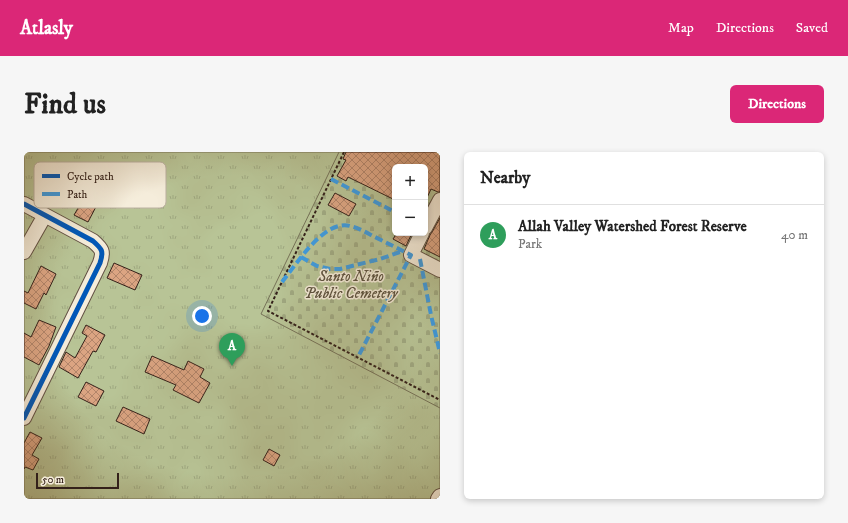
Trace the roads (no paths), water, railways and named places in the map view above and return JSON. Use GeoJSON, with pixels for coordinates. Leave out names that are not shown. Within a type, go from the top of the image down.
{"type":"FeatureCollection","features":[{"type":"Feature","properties":{"kind":"street"},"geometry":{"type":"LineString","coordinates":[[428,222],[440,200]]}},
{"type":"Feature","properties":{"kind":"street"},"geometry":{"type":"LineString","coordinates":[[24,204],[93,241],[101,248],[103,255],[24,418]]}},
{"type":"Feature","properties":{"kind":"street"},"geometry":{"type":"LineString","coordinates":[[24,252],[45,215]]}},
{"type":"Feature","properties":{"kind":"street"},"geometry":{"type":"LineString","coordinates":[[420,236],[411,255],[440,270]]}},
{"type":"Feature","properties":{"kind":"place","name":"Allah Valley Watershed Forest Reserve"},"geometry":{"type":"Point","coordinates":[232,366]}},
{"type":"Feature","properties":{"kind":"park label","name":"Santo Niño Public Cemetery"},"geometry":{"type":"Point","coordinates":[351,284]}}]}
